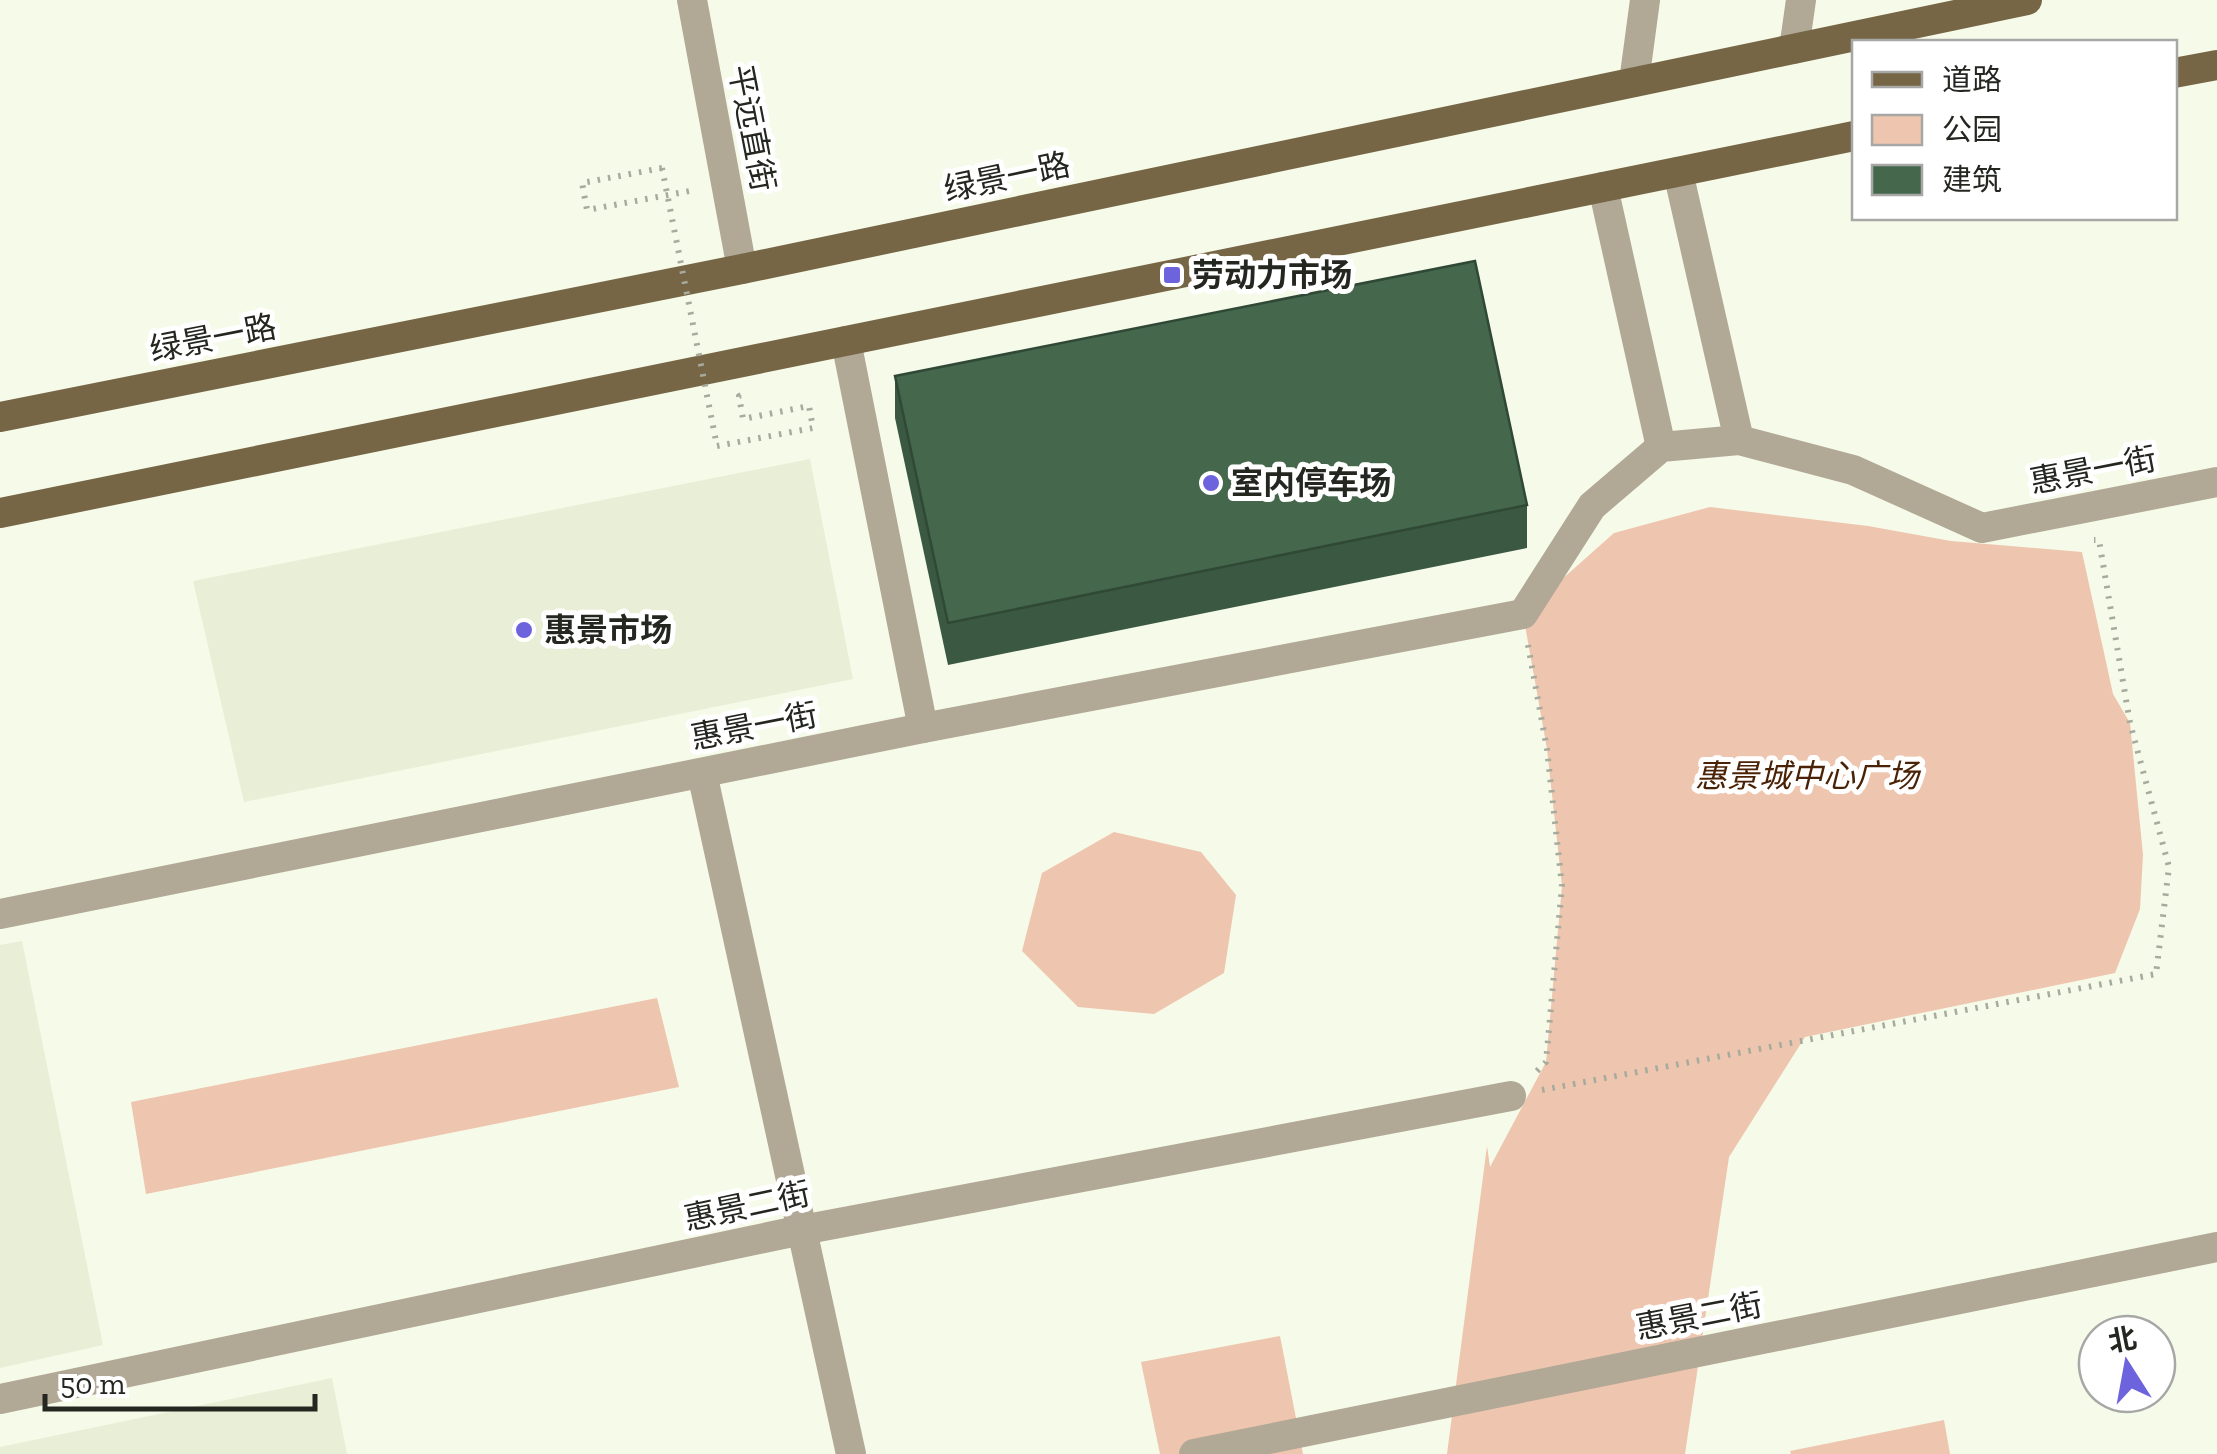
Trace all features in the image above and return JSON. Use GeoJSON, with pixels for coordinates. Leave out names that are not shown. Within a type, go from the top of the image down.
{"type":"FeatureCollection","features":[{"type":"Feature","properties":{"kind":"main road","name":"绿景一路"},"geometry":{"type":"LineString","coordinates":[[0,417],[742,268],[2027,0]]}},
{"type":"Feature","properties":{"kind":"main road"},"geometry":{"type":"LineString","coordinates":[[2177,72],[2217,65]]}},
{"type":"Feature","properties":{"kind":"main road"},"geometry":{"type":"LineString","coordinates":[[0,513],[1852,136]]}},
{"type":"Feature","properties":{"kind":"street","name":"平远直街"},"geometry":{"type":"LineString","coordinates":[[692,0],[742,268]]}},
{"type":"Feature","properties":{"kind":"street"},"geometry":{"type":"LineString","coordinates":[[1634,82],[1645,0]]}},
{"type":"Feature","properties":{"kind":"street"},"geometry":{"type":"LineString","coordinates":[[1794,49],[1800,0]]}},
{"type":"Feature","properties":{"kind":"street"},"geometry":{"type":"LineString","coordinates":[[1522,614],[1592,506],[1661,447],[1739,440],[1678,172]]}},
{"type":"Feature","properties":{"kind":"street"},"geometry":{"type":"LineString","coordinates":[[1604,187],[1661,447]]}},
{"type":"Feature","properties":{"kind":"street"},"geometry":{"type":"LineString","coordinates":[[846,341],[923,728]]}},
{"type":"Feature","properties":{"kind":"street","name":"惠景一街"},"geometry":{"type":"LineString","coordinates":[[1739,440],[1854,470],[1982,528],[2217,482]]}},
{"type":"Feature","properties":{"kind":"street","name":"惠景一街"},"geometry":{"type":"LineString","coordinates":[[0,914],[923,728],[1522,614]]}},
{"type":"Feature","properties":{"kind":"street"},"geometry":{"type":"LineString","coordinates":[[702,773],[851,1454]]}},
{"type":"Feature","properties":{"kind":"street","name":"惠景二街"},"geometry":{"type":"LineString","coordinates":[[0,1400],[802,1230],[1511,1096]]}},
{"type":"Feature","properties":{"kind":"street","name":"惠景二街"},"geometry":{"type":"LineString","coordinates":[[1194,1454],[2217,1247]]}},
{"type":"Feature","properties":{"kind":"path"},"geometry":{"type":"LineString","coordinates":[[660,197],[587,210],[582,182],[662,168],[718,446],[813,428],[809,406],[742,419]]}},
{"type":"Feature","properties":{"kind":"path"},"geometry":{"type":"LineString","coordinates":[[1511,1096],[2156,974],[2168,867],[2130,724],[2099,540],[2080,538]]}},
{"type":"Feature","properties":{"kind":"path"},"geometry":{"type":"LineString","coordinates":[[1511,1096],[1546,1062],[1562,886],[1547,749],[1522,614]]}},
{"type":"Feature","properties":{"kind":"shaded area","name":"惠景市场"},"geometry":{"type":"Polygon","coordinates":[[[810,459],[853,679],[244,802],[193,581],[810,459]]]}},
{"type":"Feature","properties":{"kind":"shaded area"},"geometry":{"type":"Polygon","coordinates":[[[22,941],[103,1345],[0,1368],[0,945],[22,941]]]}},
{"type":"Feature","properties":{"kind":"shaded area"},"geometry":{"type":"Polygon","coordinates":[[[332,1378],[347,1454],[0,1454],[0,1447],[332,1378]]]}},
{"type":"Feature","properties":{"kind":"green space","name":"惠景城中心广场"},"geometry":{"type":"Polygon","coordinates":[[[1710,507],[1868,526],[1951,541],[2082,552],[2113,694],[2130,723],[2143,855],[2140,909],[2115,973],[1805,1037],[1729,1157],[1685,1454],[1447,1454],[1487,1146],[1490,1167],[1546,1062],[1562,886],[1547,749],[1523,614],[1614,533],[1710,507]]]}},
{"type":"Feature","properties":{"kind":"green space"},"geometry":{"type":"Polygon","coordinates":[[[1114,832],[1201,852],[1236,895],[1224,973],[1154,1014],[1078,1007],[1022,951],[1042,873],[1114,832]]]}},
{"type":"Feature","properties":{"kind":"green space"},"geometry":{"type":"Polygon","coordinates":[[[657,998],[679,1087],[146,1194],[131,1102],[657,998]]]}},
{"type":"Feature","properties":{"kind":"green space"},"geometry":{"type":"Polygon","coordinates":[[[1280,1336],[1303,1454],[1160,1454],[1141,1362],[1280,1336]]]}},
{"type":"Feature","properties":{"kind":"green space"},"geometry":{"type":"Polygon","coordinates":[[[1944,1420],[1950,1454],[1790,1451],[1944,1420]]]}},
{"type":"Feature","properties":{"kind":"building","name":"室内停车场"},"geometry":{"type":"Polygon","coordinates":[[[1475,261],[1527,505],[948,623],[895,376],[1475,261]]]}},
{"type":"Feature","properties":{"kind":"place","name":"劳动力市场"},"geometry":{"type":"Point","coordinates":[1172,275]}},
{"type":"Feature","properties":{"kind":"place","name":"室内停车场"},"geometry":{"type":"Point","coordinates":[1211,483]}},
{"type":"Feature","properties":{"kind":"place","name":"惠景市场"},"geometry":{"type":"Point","coordinates":[524,630]}}]}
